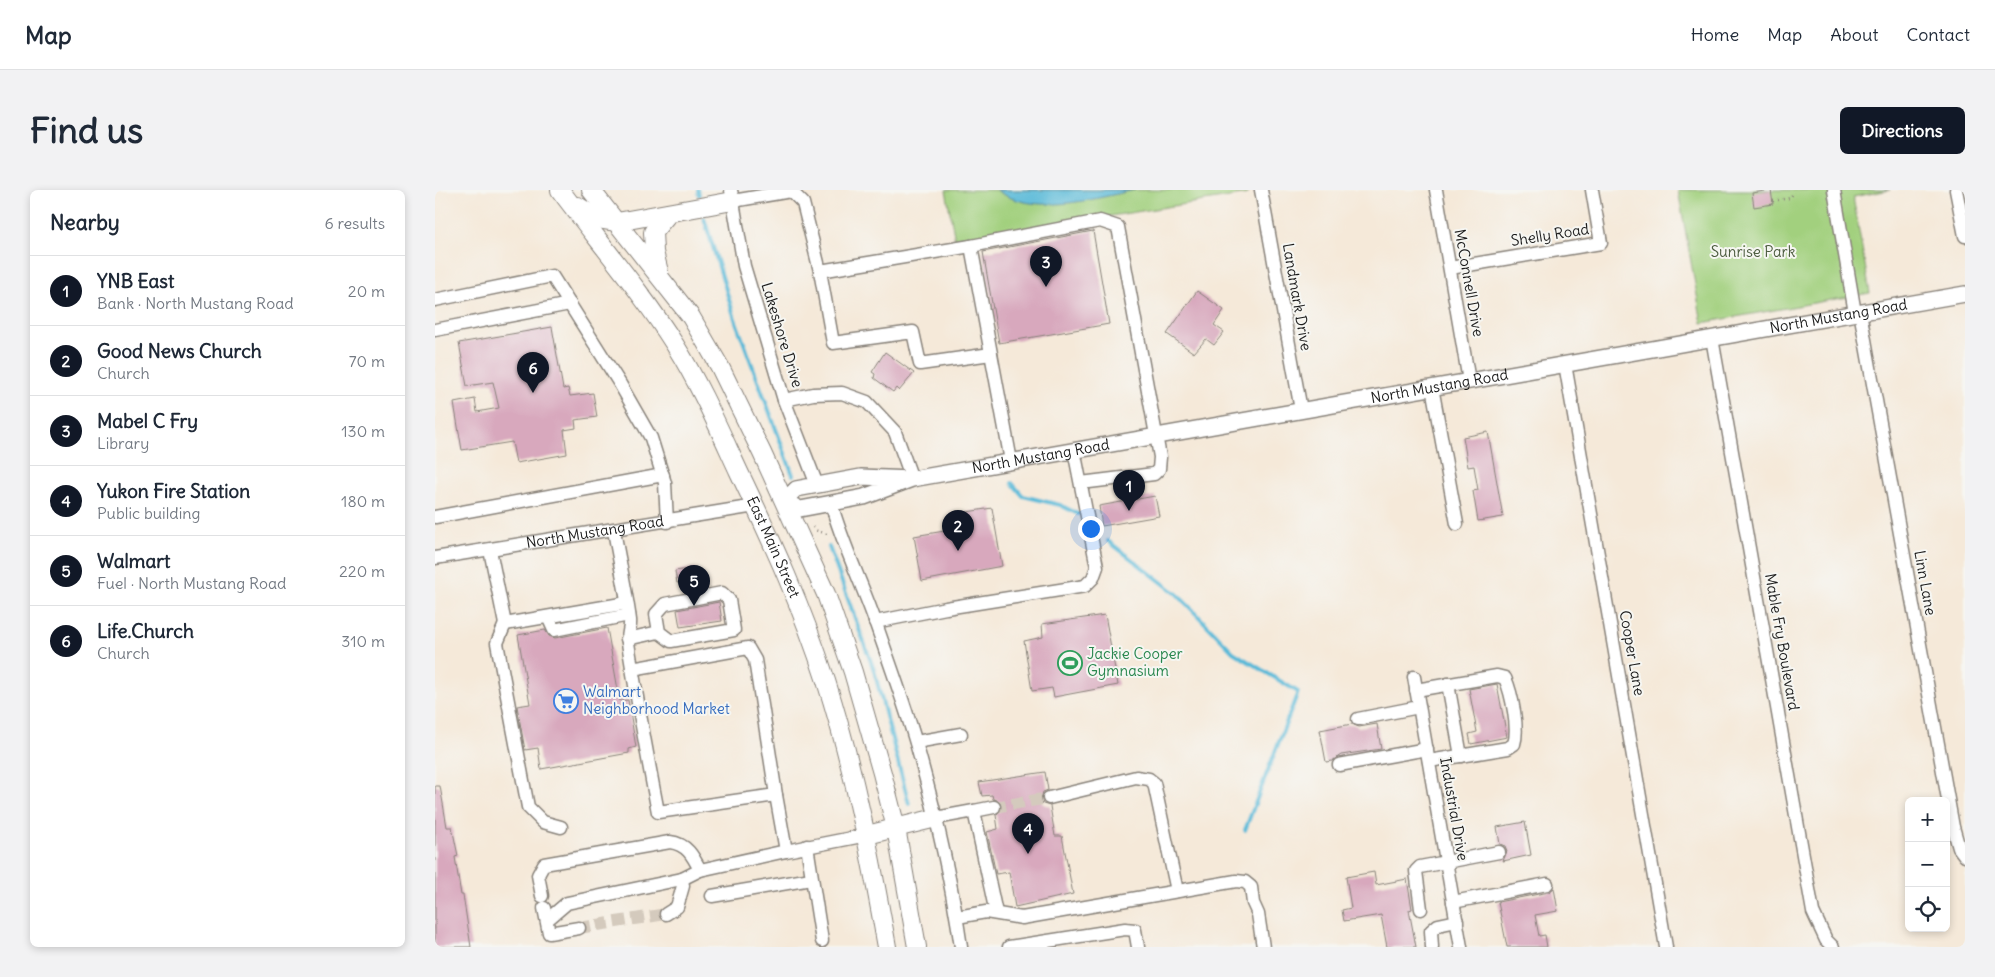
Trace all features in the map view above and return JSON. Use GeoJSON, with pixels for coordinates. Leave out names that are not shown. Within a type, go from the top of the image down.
{"type":"FeatureCollection","features":[{"type":"Feature","properties":{"kind":"highway"},"geometry":{"type":"LineString","coordinates":[[593,190],[620,206],[637,212],[669,213]]}},
{"type":"Feature","properties":{"kind":"highway","name":"East Main Street"},"geometry":{"type":"LineString","coordinates":[[593,190],[691,317],[720,367],[784,500],[826,594],[853,672],[896,828],[917,947]]}},
{"type":"Feature","properties":{"kind":"highway"},"geometry":{"type":"LineString","coordinates":[[562,194],[598,219],[617,222],[669,213],[732,195]]}},
{"type":"Feature","properties":{"kind":"highway","name":"East Main Street"},"geometry":{"type":"LineString","coordinates":[[562,194],[599,241],[674,344],[699,387],[801,608],[827,681],[846,751],[867,835],[887,947]]}},
{"type":"Feature","properties":{"kind":"highway"},"geometry":{"type":"LineString","coordinates":[[661,277],[654,252],[653,232],[669,213]]}},
{"type":"Feature","properties":{"kind":"highway"},"geometry":{"type":"LineString","coordinates":[[755,506],[784,500]]}},
{"type":"Feature","properties":{"kind":"highway"},"geometry":{"type":"LineString","coordinates":[[867,835],[935,818]]}},
{"type":"Feature","properties":{"kind":"main road","name":"North Mustang Road"},"geometry":{"type":"LineString","coordinates":[[912,479],[861,477],[796,489],[784,500],[800,509],[864,497],[912,479],[1965,294]]}},
{"type":"Feature","properties":{"kind":"street","name":"Landmark Drive"},"geometry":{"type":"LineString","coordinates":[[1261,190],[1301,410]]}},
{"type":"Feature","properties":{"kind":"street","name":"McConnell Drive"},"geometry":{"type":"LineString","coordinates":[[1436,190],[1469,381]]}},
{"type":"Feature","properties":{"kind":"street","name":"Shelly Road"},"geometry":{"type":"LineString","coordinates":[[1450,268],[1601,243],[1592,190]]}},
{"type":"Feature","properties":{"kind":"street","name":"Linn Lane"},"geometry":{"type":"LineString","coordinates":[[1834,190],[1953,827],[1959,848],[1965,856]]}},
{"type":"Feature","properties":{"kind":"street"},"geometry":{"type":"LineString","coordinates":[[1957,190],[1965,236]]}},
{"type":"Feature","properties":{"kind":"street"},"geometry":{"type":"LineString","coordinates":[[732,195],[791,191],[803,203],[820,271],[833,343],[913,332],[920,364],[991,354]]}},
{"type":"Feature","properties":{"kind":"street","name":"Lakeshore Drive"},"geometry":{"type":"LineString","coordinates":[[732,195],[744,266],[784,400],[817,485]]}},
{"type":"Feature","properties":{"kind":"street"},"geometry":{"type":"LineString","coordinates":[[820,271],[971,246],[1099,221],[1118,227],[1160,457],[1159,469],[1154,474],[1081,483]]}},
{"type":"Feature","properties":{"kind":"street"},"geometry":{"type":"LineString","coordinates":[[971,246],[1011,461]]}},
{"type":"Feature","properties":{"kind":"street"},"geometry":{"type":"LineString","coordinates":[[435,300],[552,276],[620,384],[651,438],[665,483],[667,522]]}},
{"type":"Feature","properties":{"kind":"street"},"geometry":{"type":"LineString","coordinates":[[435,330],[570,304]]}},
{"type":"Feature","properties":{"kind":"street","name":"Mable Fry Boulevard"},"geometry":{"type":"LineString","coordinates":[[1711,338],[1813,912],[1826,940],[1833,947]]}},
{"type":"Feature","properties":{"kind":"street","name":"Cooper Lane"},"geometry":{"type":"LineString","coordinates":[[1565,364],[1666,947]]}},
{"type":"Feature","properties":{"kind":"street"},"geometry":{"type":"LineString","coordinates":[[1432,388],[1457,524]]}},
{"type":"Feature","properties":{"kind":"street"},"geometry":{"type":"LineString","coordinates":[[784,400],[813,394],[843,393],[867,402],[895,432],[912,479]]}},
{"type":"Feature","properties":{"kind":"street"},"geometry":{"type":"LineString","coordinates":[[875,622],[946,608],[1085,586],[1093,578],[1097,567],[1074,450]]}},
{"type":"Feature","properties":{"kind":"street"},"geometry":{"type":"LineString","coordinates":[[435,517],[663,475]]}},
{"type":"Feature","properties":{"kind":"street"},"geometry":{"type":"LineString","coordinates":[[831,503],[837,525],[875,622],[916,742],[957,917],[961,947]]}},
{"type":"Feature","properties":{"kind":"street","name":"North Mustang Road"},"geometry":{"type":"LineString","coordinates":[[435,558],[667,522],[755,506]]}},
{"type":"Feature","properties":{"kind":"street"},"geometry":{"type":"LineString","coordinates":[[614,530],[630,623],[627,639],[658,812],[776,795]]}},
{"type":"Feature","properties":{"kind":"street"},"geometry":{"type":"LineString","coordinates":[[490,550],[505,624],[497,643],[528,808],[543,822],[561,827]]}},
{"type":"Feature","properties":{"kind":"street"},"geometry":{"type":"LineString","coordinates":[[734,630],[671,641],[659,632],[656,614],[665,604],[722,593],[729,600],[734,630],[755,660],[785,851]]}},
{"type":"Feature","properties":{"kind":"street"},"geometry":{"type":"LineString","coordinates":[[505,624],[549,617],[628,609]]}},
{"type":"Feature","properties":{"kind":"street"},"geometry":{"type":"LineString","coordinates":[[627,639],[659,632]]}},
{"type":"Feature","properties":{"kind":"street"},"geometry":{"type":"LineString","coordinates":[[632,668],[748,648]]}},
{"type":"Feature","properties":{"kind":"street"},"geometry":{"type":"LineString","coordinates":[[1339,764],[1428,755],[1461,756],[1508,748],[1514,744],[1517,736],[1509,687],[1505,678],[1497,676],[1448,684],[1461,756]]}},
{"type":"Feature","properties":{"kind":"street","name":"Industrial Drive"},"geometry":{"type":"LineString","coordinates":[[1448,684],[1415,683],[1461,947]]}},
{"type":"Feature","properties":{"kind":"street"},"geometry":{"type":"LineString","coordinates":[[1358,719],[1419,707]]}},
{"type":"Feature","properties":{"kind":"street"},"geometry":{"type":"LineString","coordinates":[[916,742],[961,734]]}},
{"type":"Feature","properties":{"kind":"street"},"geometry":{"type":"LineString","coordinates":[[1049,798],[1136,777],[1149,779],[1154,783],[1177,891]]}},
{"type":"Feature","properties":{"kind":"street"},"geometry":{"type":"LineString","coordinates":[[935,818],[994,807]]}},
{"type":"Feature","properties":{"kind":"street"},"geometry":{"type":"LineString","coordinates":[[974,811],[997,913]]}},
{"type":"Feature","properties":{"kind":"street"},"geometry":{"type":"LineString","coordinates":[[544,908],[682,879],[700,870],[807,846],[867,835]]}},
{"type":"Feature","properties":{"kind":"street"},"geometry":{"type":"LineString","coordinates":[[579,928],[549,933],[538,875],[544,864],[670,842],[678,843],[690,851],[700,870]]}},
{"type":"Feature","properties":{"kind":"street"},"geometry":{"type":"LineString","coordinates":[[807,846],[822,941]]}},
{"type":"Feature","properties":{"kind":"street"},"geometry":{"type":"LineString","coordinates":[[1421,910],[1416,870],[1420,867],[1499,852]]}},
{"type":"Feature","properties":{"kind":"street"},"geometry":{"type":"LineString","coordinates":[[666,914],[677,907],[683,886],[682,879]]}},
{"type":"Feature","properties":{"kind":"street"},"geometry":{"type":"LineString","coordinates":[[712,896],[811,879]]}},
{"type":"Feature","properties":{"kind":"street"},"geometry":{"type":"LineString","coordinates":[[957,917],[986,912],[1023,918],[1229,882],[1245,882],[1251,887],[1253,903],[1258,914],[1263,947]]}},
{"type":"Feature","properties":{"kind":"street"},"geometry":{"type":"LineString","coordinates":[[1453,902],[1547,884]]}},
{"type":"Feature","properties":{"kind":"street"},"geometry":{"type":"LineString","coordinates":[[1432,947],[1431,931],[1438,925],[1457,921]]}},
{"type":"Feature","properties":{"kind":"street"},"geometry":{"type":"LineString","coordinates":[[1009,947],[1125,929],[1135,930],[1138,947]]}},
{"type":"Feature","properties":{"kind":"path"},"geometry":{"type":"LineString","coordinates":[[1773,201],[1790,198],[1794,192]]}},
{"type":"Feature","properties":{"kind":"green space"},"geometry":{"type":"Polygon","coordinates":[[[946,190],[1248,190],[1248,194],[955,241],[946,190]]]}},
{"type":"Feature","properties":{"kind":"green space","name":"Sunrise Park"},"geometry":{"type":"Polygon","coordinates":[[[1678,190],[1890,190],[1853,197],[1870,293],[1702,323],[1678,190]]]}},
{"type":"Feature","properties":{"kind":"water"},"geometry":{"type":"Polygon","coordinates":[[[996,190],[1135,190],[1064,204],[1046,204],[1028,203],[1011,198],[996,190]]]}},
{"type":"Feature","properties":{"kind":"building"},"geometry":{"type":"Polygon","coordinates":[[[1771,190],[1773,204],[1754,207],[1752,193],[1771,190]]]}},
{"type":"Feature","properties":{"kind":"building"},"geometry":{"type":"Polygon","coordinates":[[[1093,231],[1109,324],[999,343],[983,252],[1093,231]]]}},
{"type":"Feature","properties":{"kind":"building"},"geometry":{"type":"Polygon","coordinates":[[[1197,291],[1224,310],[1214,325],[1224,332],[1214,345],[1206,339],[1194,353],[1167,334],[1197,291]]]}},
{"type":"Feature","properties":{"kind":"building"},"geometry":{"type":"Polygon","coordinates":[[[552,327],[563,389],[568,388],[570,396],[593,393],[597,417],[575,420],[576,428],[564,430],[567,454],[516,463],[512,442],[462,450],[454,403],[475,399],[477,412],[499,408],[493,382],[467,386],[459,343],[552,327]]]}},
{"type":"Feature","properties":{"kind":"building"},"geometry":{"type":"Polygon","coordinates":[[[885,352],[914,373],[899,391],[896,388],[893,392],[874,378],[875,374],[872,372],[885,352]]]}},
{"type":"Feature","properties":{"kind":"building"},"geometry":{"type":"Polygon","coordinates":[[[1488,432],[1503,517],[1478,521],[1473,491],[1478,490],[1474,466],[1468,467],[1463,437],[1488,432]]]}},
{"type":"Feature","properties":{"kind":"building"},"geometry":{"type":"Polygon","coordinates":[[[1155,496],[1159,516],[1102,526],[1099,506],[1155,496]]]}},
{"type":"Feature","properties":{"kind":"building"},"geometry":{"type":"Polygon","coordinates":[[[992,508],[1002,566],[922,581],[914,536],[957,529],[954,514],[992,508]]]}},
{"type":"Feature","properties":{"kind":"building"},"geometry":{"type":"Polygon","coordinates":[[[695,568],[696,580],[677,583],[675,571],[695,568]]]}},
{"type":"Feature","properties":{"kind":"building"},"geometry":{"type":"Polygon","coordinates":[[[719,602],[722,621],[680,627],[677,610],[719,602]]]}},
{"type":"Feature","properties":{"kind":"building","name":"Jackie Cooper Gymnasium"},"geometry":{"type":"Polygon","coordinates":[[[1105,615],[1118,685],[1054,697],[1052,688],[1032,691],[1024,641],[1043,637],[1042,624],[1105,615]]]}},
{"type":"Feature","properties":{"kind":"building"},"geometry":{"type":"Polygon","coordinates":[[[607,628],[620,701],[628,700],[636,747],[629,749],[629,753],[541,769],[538,748],[525,750],[517,706],[530,704],[518,635],[545,630],[549,636],[555,638],[607,628]]]}},
{"type":"Feature","properties":{"kind":"building"},"geometry":{"type":"Polygon","coordinates":[[[1497,684],[1507,737],[1471,744],[1469,734],[1477,732],[1469,689],[1497,684]]]}},
{"type":"Feature","properties":{"kind":"building"},"geometry":{"type":"Polygon","coordinates":[[[1352,724],[1359,727],[1377,724],[1381,749],[1341,755],[1332,761],[1326,762],[1320,730],[1352,724]]]}},
{"type":"Feature","properties":{"kind":"building"},"geometry":{"type":"Polygon","coordinates":[[[1045,772],[1048,790],[1043,792],[1041,799],[1043,804],[1050,806],[1055,836],[1062,836],[1073,894],[1015,907],[1009,872],[996,874],[987,832],[998,829],[996,815],[1001,810],[1002,805],[993,799],[992,795],[982,796],[979,782],[1045,772]]]}},
{"type":"Feature","properties":{"kind":"building"},"geometry":{"type":"Polygon","coordinates":[[[435,786],[440,786],[447,827],[452,827],[458,856],[455,857],[461,895],[463,895],[471,947],[435,947],[435,786]]]}},
{"type":"Feature","properties":{"kind":"building"},"geometry":{"type":"Polygon","coordinates":[[[1525,822],[1531,855],[1503,861],[1507,851],[1505,846],[1500,844],[1497,827],[1525,822]]]}},
{"type":"Feature","properties":{"kind":"building"},"geometry":{"type":"Polygon","coordinates":[[[1374,872],[1376,885],[1407,879],[1412,909],[1409,910],[1416,947],[1387,947],[1381,915],[1344,921],[1342,910],[1351,908],[1346,877],[1374,872]]]}},
{"type":"Feature","properties":{"kind":"building"},"geometry":{"type":"Polygon","coordinates":[[[1554,888],[1558,911],[1535,915],[1539,936],[1545,935],[1547,947],[1507,947],[1498,902],[1549,892],[1554,888]]]}},
{"type":"Feature","properties":{"kind":"waterway"},"geometry":{"type":"LineString","coordinates":[[698,190],[699,195]]}},
{"type":"Feature","properties":{"kind":"waterway"},"geometry":{"type":"LineString","coordinates":[[704,218],[735,319],[793,475]]}},
{"type":"Feature","properties":{"kind":"waterway"},"geometry":{"type":"LineString","coordinates":[[1012,483],[1023,496],[1060,505],[1078,514]]}},
{"type":"Feature","properties":{"kind":"waterway"},"geometry":{"type":"LineString","coordinates":[[1108,541],[1177,594],[1233,652],[1298,692],[1245,830]]}},
{"type":"Feature","properties":{"kind":"waterway"},"geometry":{"type":"LineString","coordinates":[[829,547],[874,670],[909,804]]}},
{"type":"Feature","properties":{"kind":"tunnel"},"geometry":{"type":"LineString","coordinates":[[994,807],[1049,798]]}},
{"type":"Feature","properties":{"kind":"tunnel"},"geometry":{"type":"LineString","coordinates":[[579,928],[666,914]]}},
{"type":"Feature","properties":{"kind":"place","name":"Mabel C Fry"},"geometry":{"type":"Point","coordinates":[1046,287]}},
{"type":"Feature","properties":{"kind":"place","name":"Life.Church"},"geometry":{"type":"Point","coordinates":[533,393]}},
{"type":"Feature","properties":{"kind":"place","name":"YNB East"},"geometry":{"type":"Point","coordinates":[1129,511]}},
{"type":"Feature","properties":{"kind":"place","name":"Good News Church"},"geometry":{"type":"Point","coordinates":[958,551]}},
{"type":"Feature","properties":{"kind":"place","name":"Walmart"},"geometry":{"type":"Point","coordinates":[694,606]}},
{"type":"Feature","properties":{"kind":"place","name":"Jackie Cooper Gymnasium"},"geometry":{"type":"Point","coordinates":[1070,663]}},
{"type":"Feature","properties":{"kind":"place","name":"Walmart Neighborhood Market"},"geometry":{"type":"Point","coordinates":[566,701]}},
{"type":"Feature","properties":{"kind":"place","name":"Yukon Fire Station"},"geometry":{"type":"Point","coordinates":[1028,854]}}]}
